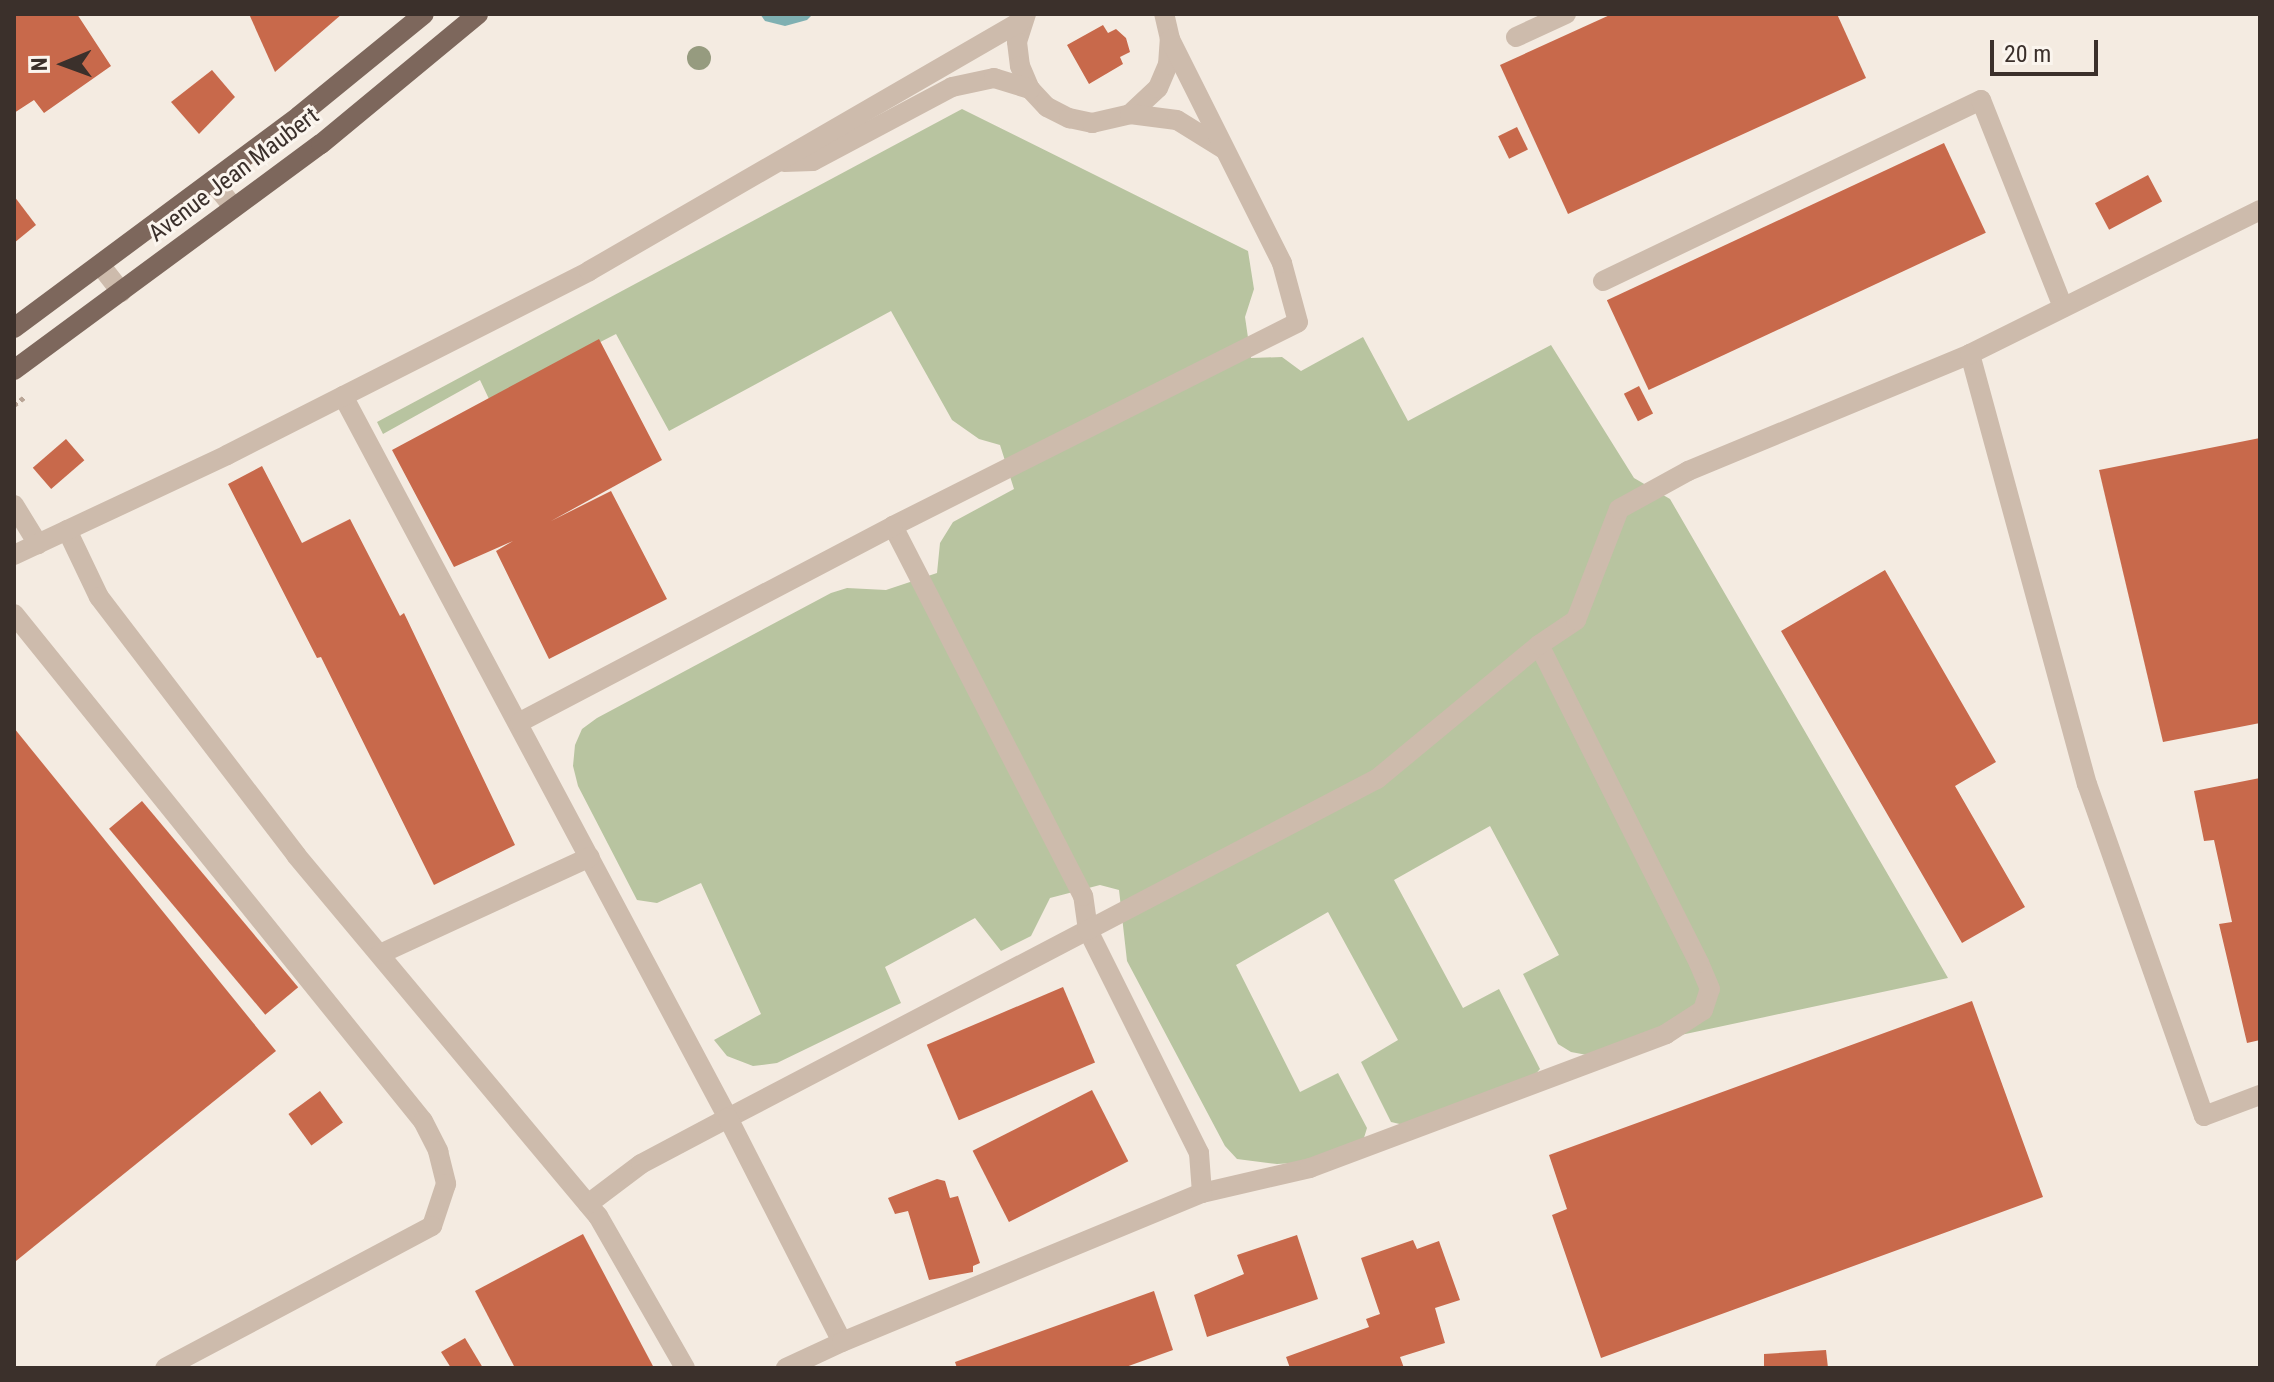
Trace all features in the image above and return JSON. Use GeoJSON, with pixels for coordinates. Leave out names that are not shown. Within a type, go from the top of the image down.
{"type":"FeatureCollection","features":[{"type":"Feature","properties":{"kind":"main road","name":"Avenue Jean Maubert"},"geometry":{"type":"LineString","coordinates":[[14,328],[213,182],[424,14]]}},
{"type":"Feature","properties":{"kind":"main road","name":"Avenue Jean Maubert"},"geometry":{"type":"LineString","coordinates":[[14,370],[321,144],[478,14]]}},
{"type":"Feature","properties":{"kind":"lane"},"geometry":{"type":"LineString","coordinates":[[520,722],[893,526],[1298,322],[1282,263],[1170,39],[1164,14]]}},
{"type":"Feature","properties":{"kind":"lane"},"geometry":{"type":"LineString","coordinates":[[1516,37],[1566,14]]}},
{"type":"Feature","properties":{"kind":"lane"},"geometry":{"type":"LineString","coordinates":[[1024,17],[1017,42],[1020,66],[1030,89],[1047,107],[1069,118],[1092,123],[1130,114],[1177,120],[1224,149]]}},
{"type":"Feature","properties":{"kind":"lane"},"geometry":{"type":"LineString","coordinates":[[14,555],[343,396],[589,271],[1024,17]]}},
{"type":"Feature","properties":{"kind":"lane"},"geometry":{"type":"LineString","coordinates":[[1130,114],[1158,88],[1168,65],[1170,39]]}},
{"type":"Feature","properties":{"kind":"lane"},"geometry":{"type":"LineString","coordinates":[[778,163],[813,161],[952,87],[994,78],[1030,89]]}},
{"type":"Feature","properties":{"kind":"lane"},"geometry":{"type":"LineString","coordinates":[[1603,281],[1981,100],[2063,307]]}},
{"type":"Feature","properties":{"kind":"lane"},"geometry":{"type":"LineString","coordinates":[[213,182],[234,208]]}},
{"type":"Feature","properties":{"kind":"lane"},"geometry":{"type":"LineString","coordinates":[[588,1204],[641,1164],[1377,779],[1539,645],[1576,620],[1619,509],[1688,471],[1970,354],[2260,210]]}},
{"type":"Feature","properties":{"kind":"lane"},"geometry":{"type":"LineString","coordinates":[[101,266],[121,292]]}},
{"type":"Feature","properties":{"kind":"lane"},"geometry":{"type":"LineString","coordinates":[[1970,354],[2087,784],[2204,1116],[2260,1095]]}},
{"type":"Feature","properties":{"kind":"lane"},"geometry":{"type":"LineString","coordinates":[[343,396],[520,722],[842,1342]]}},
{"type":"Feature","properties":{"kind":"lane"},"geometry":{"type":"LineString","coordinates":[[14,505],[38,544]]}},
{"type":"Feature","properties":{"kind":"lane"},"geometry":{"type":"LineString","coordinates":[[893,526],[1083,896],[1088,930],[1199,1153],[1202,1193]]}},
{"type":"Feature","properties":{"kind":"lane"},"geometry":{"type":"LineString","coordinates":[[67,530],[99,597],[296,855],[588,1204],[685,1368]]}},
{"type":"Feature","properties":{"kind":"lane"},"geometry":{"type":"LineString","coordinates":[[14,614],[423,1121],[438,1151],[446,1184],[432,1226],[165,1368]]}},
{"type":"Feature","properties":{"kind":"lane"},"geometry":{"type":"LineString","coordinates":[[786,1368],[1202,1193],[1310,1168],[1666,1034],[1703,1010],[1710,989],[1699,963],[1539,645]]}},
{"type":"Feature","properties":{"kind":"lane"},"geometry":{"type":"LineString","coordinates":[[380,954],[590,857]]}},
{"type":"Feature","properties":{"kind":"green space"},"geometry":{"type":"Polygon","coordinates":[[[962,109],[1248,251],[1254,289],[1245,317],[1251,358],[1282,357],[1301,371],[1363,337],[1408,421],[1551,345],[1634,478],[1670,499],[1948,978],[1587,1055],[1571,1052],[1558,1044],[1523,974],[1559,955],[1490,826],[1394,880],[1463,1008],[1499,989],[1540,1069],[1533,1077],[1404,1125],[1391,1122],[1361,1062],[1398,1040],[1328,912],[1236,965],[1300,1092],[1338,1073],[1367,1128],[1363,1141],[1309,1162],[1277,1164],[1237,1159],[1225,1146],[1127,961],[1119,890],[1100,885],[1050,898],[1031,936],[1001,951],[975,918],[885,967],[901,1003],[777,1063],[753,1066],[727,1056],[714,1040],[761,1014],[701,883],[657,903],[637,900],[578,786],[573,766],[575,745],[582,729],[597,718],[831,593],[847,588],[886,590],[937,573],[940,543],[953,522],[1014,489],[1000,445],[979,439],[952,420],[891,311],[669,431],[616,334],[489,399],[480,380],[383,434],[377,422],[962,109]]]}},
{"type":"Feature","properties":{"kind":"water"},"geometry":{"type":"Polygon","coordinates":[[[760,14],[813,14],[807,20],[785,26],[765,21],[760,14]]]}},
{"type":"Feature","properties":{"kind":"building"},"geometry":{"type":"Polygon","coordinates":[[[14,14],[77,14],[111,66],[44,113],[34,100],[14,113],[14,14]]]}},
{"type":"Feature","properties":{"kind":"building"},"geometry":{"type":"Polygon","coordinates":[[[249,14],[342,14],[275,72],[249,14]]]}},
{"type":"Feature","properties":{"kind":"building"},"geometry":{"type":"Polygon","coordinates":[[[1612,14],[1837,14],[1866,78],[1568,214],[1500,65],[1612,14]]]}},
{"type":"Feature","properties":{"kind":"building"},"geometry":{"type":"Polygon","coordinates":[[[1103,25],[1108,33],[1116,29],[1126,38],[1130,52],[1120,57],[1123,64],[1089,84],[1067,45],[1103,25]]]}},
{"type":"Feature","properties":{"kind":"building"},"geometry":{"type":"Polygon","coordinates":[[[212,70],[235,97],[199,134],[171,102],[212,70]]]}},
{"type":"Feature","properties":{"kind":"building"},"geometry":{"type":"Polygon","coordinates":[[[1517,127],[1528,149],[1509,159],[1498,136],[1517,127]]]}},
{"type":"Feature","properties":{"kind":"building"},"geometry":{"type":"Polygon","coordinates":[[[1944,143],[1986,233],[1649,390],[1607,300],[1944,143]]]}},
{"type":"Feature","properties":{"kind":"building"},"geometry":{"type":"Polygon","coordinates":[[[2148,175],[2162,201],[2109,230],[2095,203],[2148,175]]]}},
{"type":"Feature","properties":{"kind":"building"},"geometry":{"type":"Polygon","coordinates":[[[14,196],[36,225],[14,243],[14,196]]]}},
{"type":"Feature","properties":{"kind":"building"},"geometry":{"type":"Polygon","coordinates":[[[599,339],[662,460],[551,521],[611,491],[667,599],[549,659],[496,551],[513,541],[454,567],[392,450],[599,339]]]}},
{"type":"Feature","properties":{"kind":"building"},"geometry":{"type":"Polygon","coordinates":[[[1639,386],[1653,414],[1638,421],[1624,394],[1639,386]]]}},
{"type":"Feature","properties":{"kind":"building"},"geometry":{"type":"Polygon","coordinates":[[[2260,438],[2260,723],[2163,742],[2099,470],[2260,438]]]}},
{"type":"Feature","properties":{"kind":"building"},"geometry":{"type":"Polygon","coordinates":[[[66,439],[84,460],[51,489],[33,468],[66,439]]]}},
{"type":"Feature","properties":{"kind":"building"},"geometry":{"type":"Polygon","coordinates":[[[262,466],[302,543],[350,519],[400,616],[404,613],[515,845],[434,885],[321,657],[317,658],[228,484],[262,466]]]}},
{"type":"Feature","properties":{"kind":"building"},"geometry":{"type":"Polygon","coordinates":[[[1885,570],[1996,762],[1955,786],[2025,907],[1962,943],[1781,631],[1885,570]]]}},
{"type":"Feature","properties":{"kind":"building"},"geometry":{"type":"Polygon","coordinates":[[[14,728],[276,1051],[16,1261],[14,1258],[14,728]]]}},
{"type":"Feature","properties":{"kind":"building"},"geometry":{"type":"Polygon","coordinates":[[[2260,778],[2260,1040],[2247,1043],[2219,924],[2232,922],[2214,840],[2204,841],[2194,791],[2260,778]]]}},
{"type":"Feature","properties":{"kind":"building"},"geometry":{"type":"Polygon","coordinates":[[[142,801],[298,987],[265,1015],[109,829],[142,801]]]}},
{"type":"Feature","properties":{"kind":"building"},"geometry":{"type":"Polygon","coordinates":[[[1063,987],[1095,1062],[959,1120],[927,1045],[1063,987]]]}},
{"type":"Feature","properties":{"kind":"building"},"geometry":{"type":"Polygon","coordinates":[[[1972,1001],[2043,1197],[1601,1358],[1552,1215],[1567,1209],[1549,1155],[1972,1001]]]}},
{"type":"Feature","properties":{"kind":"building"},"geometry":{"type":"Polygon","coordinates":[[[1092,1090],[1128,1161],[1009,1222],[973,1151],[1092,1090]]]}},
{"type":"Feature","properties":{"kind":"building"},"geometry":{"type":"Polygon","coordinates":[[[320,1091],[343,1123],[311,1145],[288,1114],[320,1091]]]}},
{"type":"Feature","properties":{"kind":"building"},"geometry":{"type":"Polygon","coordinates":[[[937,1179],[945,1181],[950,1198],[958,1196],[980,1263],[973,1266],[973,1272],[929,1280],[908,1211],[895,1214],[888,1198],[937,1179]]]}},
{"type":"Feature","properties":{"kind":"building"},"geometry":{"type":"Polygon","coordinates":[[[583,1234],[654,1368],[515,1368],[475,1291],[583,1234]]]}},
{"type":"Feature","properties":{"kind":"building"},"geometry":{"type":"Polygon","coordinates":[[[1297,1235],[1318,1299],[1207,1337],[1194,1295],[1244,1274],[1237,1255],[1297,1235]]]}},
{"type":"Feature","properties":{"kind":"building"},"geometry":{"type":"Polygon","coordinates":[[[1413,1240],[1417,1249],[1439,1241],[1460,1300],[1435,1308],[1445,1343],[1400,1357],[1404,1368],[1290,1368],[1286,1357],[1369,1327],[1366,1319],[1380,1314],[1361,1258],[1413,1240]]]}},
{"type":"Feature","properties":{"kind":"building"},"geometry":{"type":"Polygon","coordinates":[[[1154,1291],[1173,1350],[1123,1368],[957,1368],[955,1362],[1154,1291]]]}},
{"type":"Feature","properties":{"kind":"building"},"geometry":{"type":"Polygon","coordinates":[[[465,1338],[483,1368],[451,1368],[441,1352],[465,1338]]]}},
{"type":"Feature","properties":{"kind":"building"},"geometry":{"type":"Polygon","coordinates":[[[1826,1350],[1828,1368],[1764,1368],[1764,1354],[1826,1350]]]}}]}
